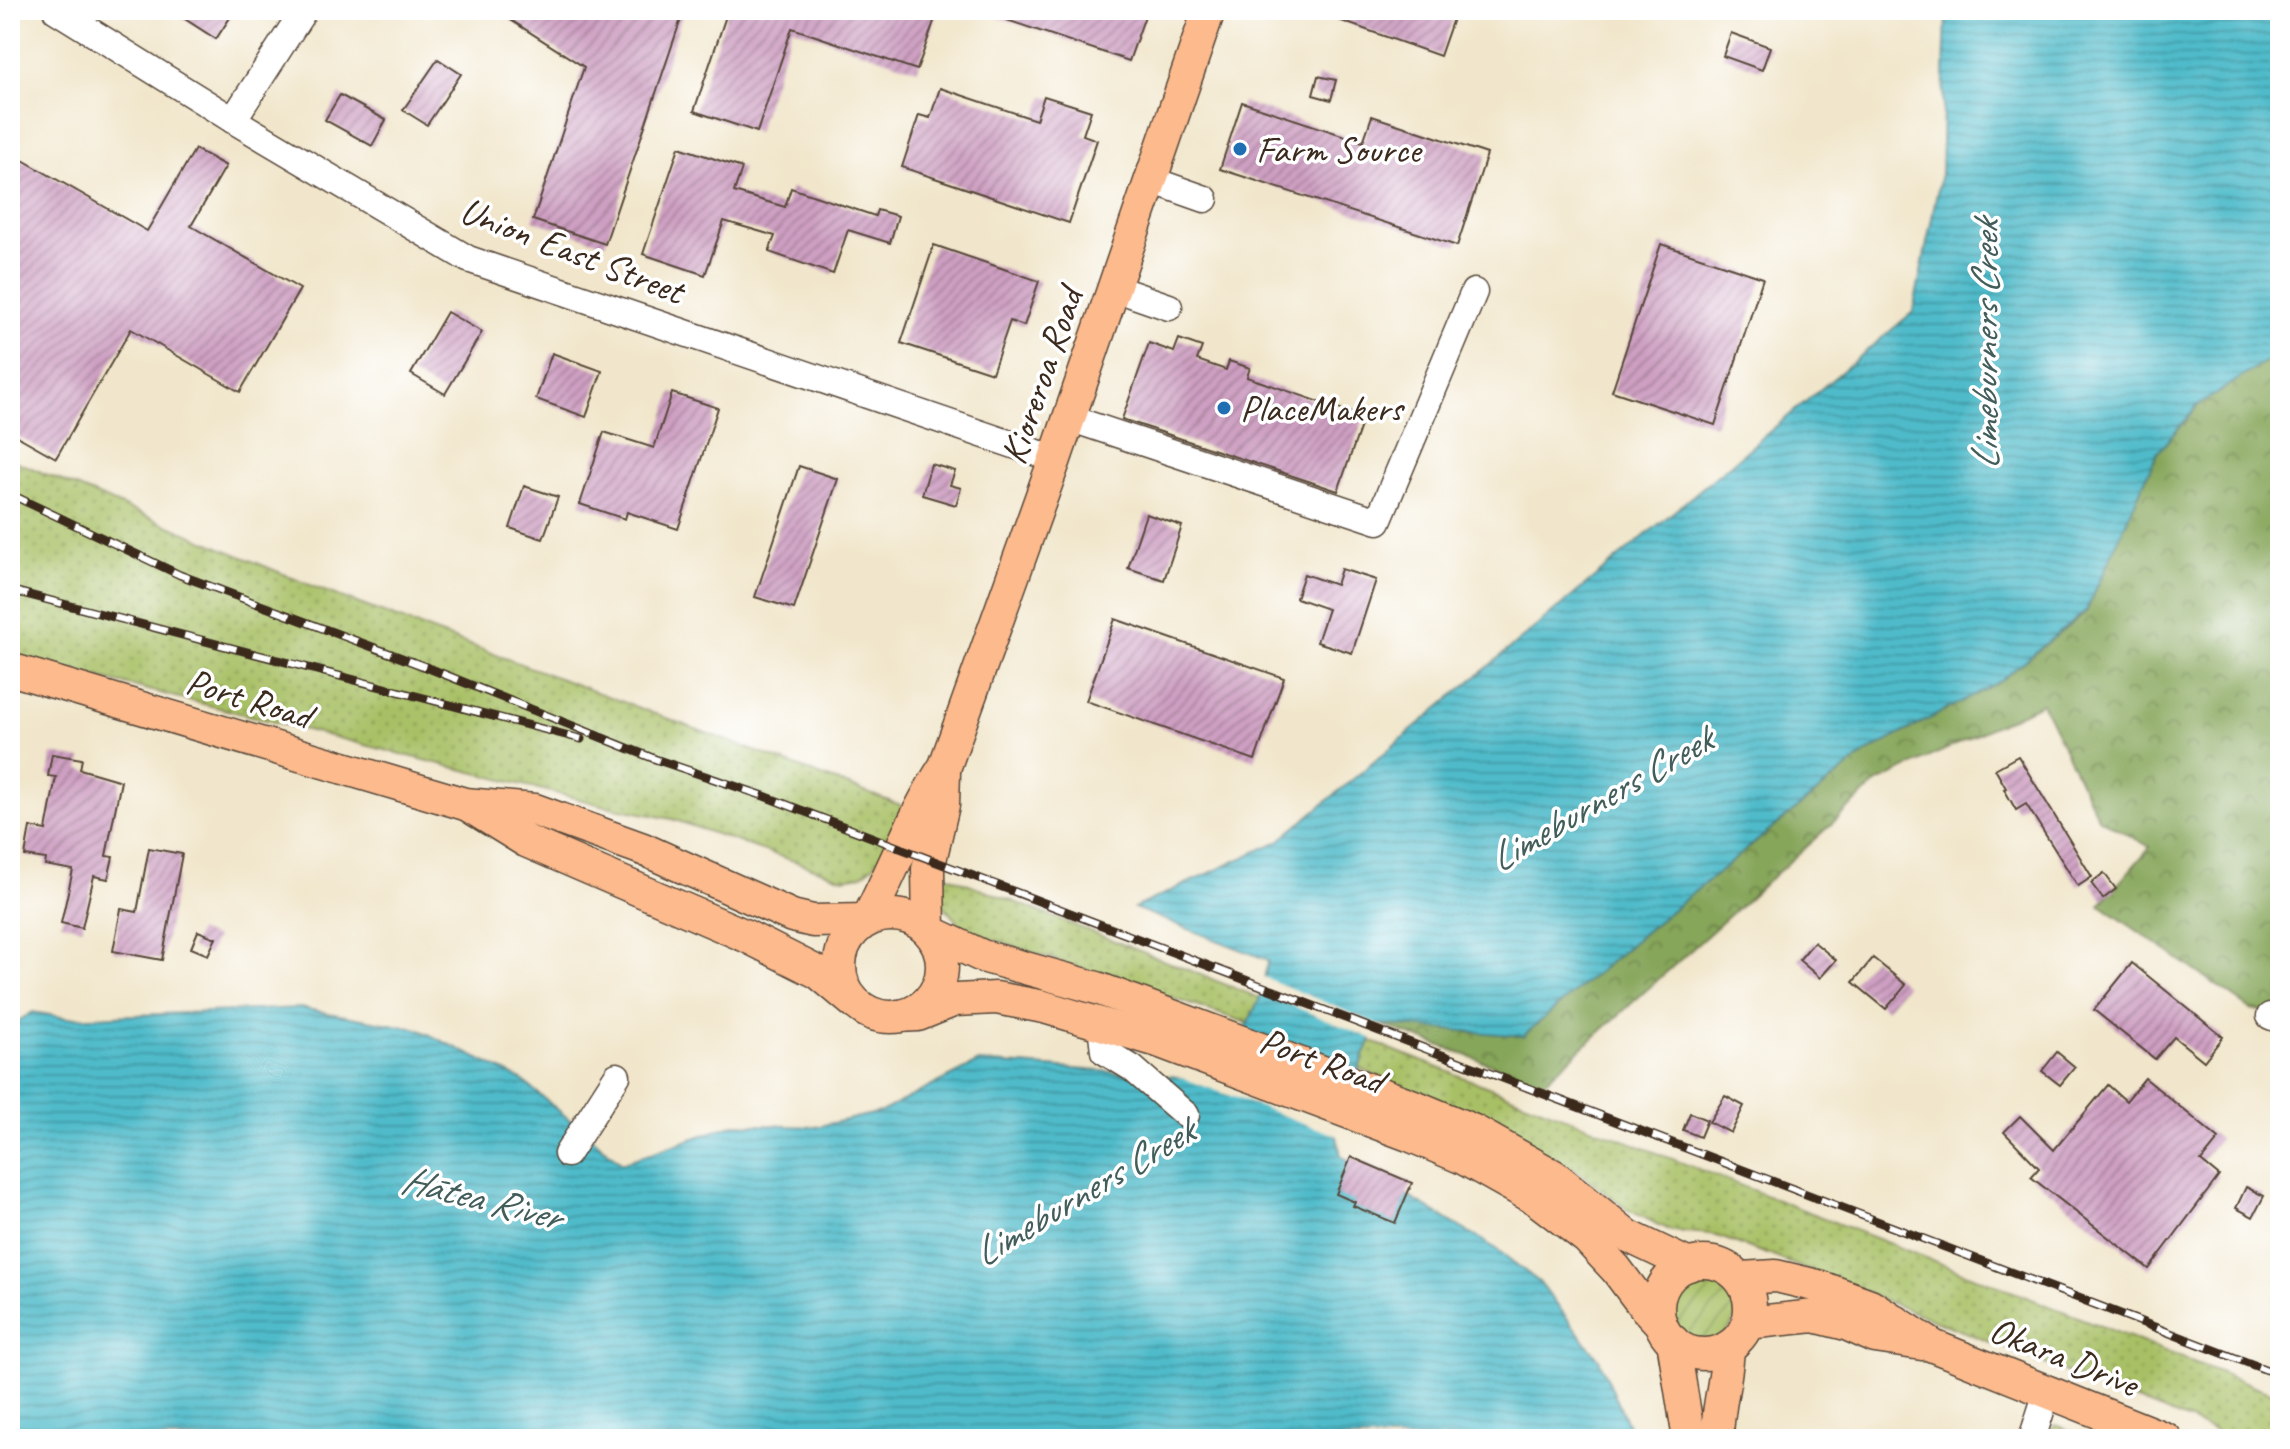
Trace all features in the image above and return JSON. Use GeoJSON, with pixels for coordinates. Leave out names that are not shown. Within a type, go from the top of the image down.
{"type":"FeatureCollection","features":[{"type":"Feature","properties":{"kind":"main road","name":"Kioreroa Road"},"geometry":{"type":"LineString","coordinates":[[867,920],[892,873],[922,802],[945,766],[1055,459],[1209,10]]}},
{"type":"Feature","properties":{"kind":"main road","name":"Port Road"},"geometry":{"type":"LineString","coordinates":[[10,669],[465,804],[535,810],[643,849],[792,916],[813,921],[867,920],[883,915],[899,915],[982,956],[1097,988],[1163,1028],[1414,1121],[1474,1131],[1554,1176],[1628,1236],[1689,1265]]}},
{"type":"Feature","properties":{"kind":"main road","name":"Kioreroa Road"},"geometry":{"type":"LineString","coordinates":[[929,931],[928,869],[943,805],[945,766]]}},
{"type":"Feature","properties":{"kind":"main road","name":"Port Road"},"geometry":{"type":"LineString","coordinates":[[465,804],[526,841],[746,936],[819,973],[868,1012],[883,1016],[918,1015],[955,1000],[996,998],[1044,1007],[1101,1024],[1163,1028]]}},
{"type":"Feature","properties":{"kind":"main road"},"geometry":{"type":"LineString","coordinates":[[855,1003],[845,990],[839,974],[839,958],[844,943],[867,920]]}},
{"type":"Feature","properties":{"kind":"main road"},"geometry":{"type":"LineString","coordinates":[[898,1016],[913,1012],[936,990],[942,959],[938,944],[929,931]]}},
{"type":"Feature","properties":{"kind":"main road","name":"Port Road"},"geometry":{"type":"LineString","coordinates":[[1414,1121],[1463,1158],[1536,1199],[1587,1238],[1667,1332]]}},
{"type":"Feature","properties":{"kind":"main road"},"geometry":{"type":"LineString","coordinates":[[1689,1439],[1667,1332],[1658,1312],[1663,1288],[1678,1270],[1711,1262],[1732,1270],[1740,1278],[1750,1300],[1718,1411],[1717,1439]]}},
{"type":"Feature","properties":{"kind":"main road","name":"Okara Drive"},"geometry":{"type":"LineString","coordinates":[[1740,1278],[1776,1276],[1818,1286],[1870,1305],[1933,1346],[2166,1439]]}},
{"type":"Feature","properties":{"kind":"main road","name":"Okara Drive"},"geometry":{"type":"LineString","coordinates":[[1738,1335],[1814,1316],[1846,1324],[1875,1337],[1933,1346]]}},
{"type":"Feature","properties":{"kind":"main road"},"geometry":{"type":"LineString","coordinates":[[1667,1332],[1685,1349],[1699,1353],[1714,1352],[1738,1335]]}},
{"type":"Feature","properties":{"kind":"street","name":"Union East Street"},"geometry":{"type":"LineString","coordinates":[[56,10],[233,120],[468,259],[1055,459]]}},
{"type":"Feature","properties":{"kind":"street"},"geometry":{"type":"LineString","coordinates":[[233,120],[304,10]]}},
{"type":"Feature","properties":{"kind":"street"},"geometry":{"type":"LineString","coordinates":[[1151,180],[1205,199]]}},
{"type":"Feature","properties":{"kind":"street"},"geometry":{"type":"LineString","coordinates":[[1114,288],[1169,307]]}},
{"type":"Feature","properties":{"kind":"street"},"geometry":{"type":"LineString","coordinates":[[1069,418],[1378,521],[1474,292]]}},
{"type":"Feature","properties":{"kind":"street"},"geometry":{"type":"LineString","coordinates":[[1101,1024],[1104,1051],[1132,1068],[1186,1115]]}},
{"type":"Feature","properties":{"kind":"street"},"geometry":{"type":"LineString","coordinates":[[567,1154],[617,1076]]}},
{"type":"Feature","properties":{"kind":"street"},"geometry":{"type":"LineString","coordinates":[[2032,1439],[2047,1392]]}},
{"type":"Feature","properties":{"kind":"green space"},"geometry":{"type":"Polygon","coordinates":[[[2280,352],[2280,1015],[2251,1009],[2100,905],[2150,847],[2098,818],[2042,703],[1878,782],[1543,1083],[1377,1023],[1523,1036],[1646,931],[1867,752],[2000,681],[2086,612],[2157,453],[2196,407],[2280,352]]]}},
{"type":"Feature","properties":{"kind":"green space"},"geometry":{"type":"Polygon","coordinates":[[[10,459],[319,589],[903,806],[879,861],[862,875],[843,878],[672,819],[610,807],[10,655],[10,459]]]}},
{"type":"Feature","properties":{"kind":"green space"},"geometry":{"type":"Polygon","coordinates":[[[933,870],[1260,998],[1248,1023],[964,930],[938,899],[933,870]]]}},
{"type":"Feature","properties":{"kind":"green space"},"geometry":{"type":"Polygon","coordinates":[[[1370,1041],[2280,1396],[2280,1439],[2235,1439],[1770,1255],[1711,1234],[1672,1231],[1628,1210],[1572,1167],[1359,1068],[1370,1041]]]}},
{"type":"Feature","properties":{"kind":"green space"},"geometry":{"type":"Polygon","coordinates":[[[1704,1277],[1716,1279],[1727,1286],[1734,1297],[1734,1321],[1727,1332],[1716,1339],[1704,1341],[1692,1339],[1681,1332],[1674,1321],[1672,1309],[1674,1297],[1681,1286],[1692,1279],[1704,1277]]]}},
{"type":"Feature","properties":{"kind":"green space"},"geometry":{"type":"Polygon","coordinates":[[[2055,1425],[2092,1439],[2045,1439],[2055,1425]]]}},
{"type":"Feature","properties":{"kind":"water"},"geometry":{"type":"Polygon","coordinates":[[[1946,10],[2280,10],[2280,352],[2196,407],[2157,453],[2086,611],[2000,681],[1867,752],[1646,931],[1523,1036],[1377,1024],[1335,1127],[1341,1156],[1495,1248],[1539,1282],[1599,1359],[1634,1439],[10,1439],[10,1026],[33,1012],[67,1018],[300,1008],[418,1029],[522,1080],[622,1163],[735,1124],[815,1127],[881,1112],[979,1062],[1208,1079],[1248,1023],[1260,998],[1268,960],[1134,908],[1279,841],[1913,312],[1941,173],[1946,10]]]}},
{"type":"Feature","properties":{"kind":"pier"},"geometry":{"type":"Polygon","coordinates":[[[1261,976],[1382,1026],[1375,1040],[1257,991],[1261,976]]]}},
{"type":"Feature","properties":{"kind":"pier"},"geometry":{"type":"Polygon","coordinates":[[[1166,1072],[1206,1075],[1362,1072],[1339,1128],[1341,1137],[1166,1072]]]}},
{"type":"Feature","properties":{"kind":"building"},"geometry":{"type":"Polygon","coordinates":[[[171,10],[235,10],[216,39],[171,10]]]}},
{"type":"Feature","properties":{"kind":"building"},"geometry":{"type":"Polygon","coordinates":[[[495,10],[684,10],[605,244],[533,220],[584,67],[495,10]]]}},
{"type":"Feature","properties":{"kind":"building"},"geometry":{"type":"Polygon","coordinates":[[[728,10],[938,10],[917,70],[792,28],[757,132],[694,111],[728,10]]]}},
{"type":"Feature","properties":{"kind":"building"},"geometry":{"type":"Polygon","coordinates":[[[986,10],[1147,10],[1129,61],[986,13],[986,10]]]}},
{"type":"Feature","properties":{"kind":"building"},"geometry":{"type":"Polygon","coordinates":[[[1317,10],[1456,10],[1440,56],[1317,10]]]}},
{"type":"Feature","properties":{"kind":"building"},"geometry":{"type":"Polygon","coordinates":[[[1731,33],[1770,47],[1762,70],[1723,56],[1731,33]]]}},
{"type":"Feature","properties":{"kind":"building"},"geometry":{"type":"Polygon","coordinates":[[[438,59],[461,74],[427,125],[403,110],[438,59]]]}},
{"type":"Feature","properties":{"kind":"building"},"geometry":{"type":"Polygon","coordinates":[[[1318,76],[1336,80],[1331,100],[1313,95],[1318,76]]]}},
{"type":"Feature","properties":{"kind":"building"},"geometry":{"type":"Polygon","coordinates":[[[940,88],[1036,120],[1044,96],[1091,111],[1083,135],[1097,140],[1069,223],[902,167],[919,115],[930,118],[940,88]]]}},
{"type":"Feature","properties":{"kind":"building"},"geometry":{"type":"Polygon","coordinates":[[[340,95],[386,120],[372,146],[325,120],[340,95]]]}},
{"type":"Feature","properties":{"kind":"building"},"geometry":{"type":"Polygon","coordinates":[[[1242,102],[1363,142],[1372,116],[1487,154],[1457,246],[1220,169],[1242,102]]]}},
{"type":"Feature","properties":{"kind":"building"},"geometry":{"type":"Polygon","coordinates":[[[679,147],[742,168],[734,192],[785,207],[791,188],[875,216],[877,210],[898,216],[890,243],[848,230],[833,274],[769,252],[775,236],[724,221],[705,275],[643,254],[679,147]]]}},
{"type":"Feature","properties":{"kind":"building"},"geometry":{"type":"Polygon","coordinates":[[[195,149],[226,166],[191,226],[300,289],[240,392],[131,329],[56,458],[10,432],[10,177],[21,159],[147,231],[195,149]]]}},
{"type":"Feature","properties":{"kind":"building"},"geometry":{"type":"Polygon","coordinates":[[[1661,244],[1763,278],[1715,425],[1612,391],[1661,244]]]}},
{"type":"Feature","properties":{"kind":"building"},"geometry":{"type":"Polygon","coordinates":[[[934,245],[1039,281],[1024,326],[1010,321],[992,373],[901,343],[934,245]]]}},
{"type":"Feature","properties":{"kind":"building"},"geometry":{"type":"Polygon","coordinates":[[[447,312],[482,332],[445,394],[411,374],[447,312]]]}},
{"type":"Feature","properties":{"kind":"building"},"geometry":{"type":"Polygon","coordinates":[[[1179,339],[1202,347],[1197,360],[1226,370],[1229,361],[1250,368],[1247,377],[1364,417],[1338,491],[1122,419],[1149,343],[1174,352],[1179,339]]]}},
{"type":"Feature","properties":{"kind":"building"},"geometry":{"type":"Polygon","coordinates":[[[552,353],[602,371],[586,417],[536,399],[552,353]]]}},
{"type":"Feature","properties":{"kind":"building"},"geometry":{"type":"Polygon","coordinates":[[[672,393],[718,408],[678,529],[627,512],[625,519],[580,504],[604,432],[654,448],[672,393]]]}},
{"type":"Feature","properties":{"kind":"building"},"geometry":{"type":"Polygon","coordinates":[[[931,464],[955,471],[950,485],[961,488],[956,505],[922,495],[931,464]]]}},
{"type":"Feature","properties":{"kind":"building"},"geometry":{"type":"Polygon","coordinates":[[[799,466],[838,479],[794,609],[755,597],[799,466]]]}},
{"type":"Feature","properties":{"kind":"building"},"geometry":{"type":"Polygon","coordinates":[[[524,486],[558,497],[543,539],[510,528],[524,486]]]}},
{"type":"Feature","properties":{"kind":"building"},"geometry":{"type":"Polygon","coordinates":[[[1146,514],[1182,526],[1164,580],[1128,568],[1146,514]]]}},
{"type":"Feature","properties":{"kind":"building"},"geometry":{"type":"Polygon","coordinates":[[[1341,569],[1376,580],[1352,653],[1317,642],[1328,609],[1296,598],[1304,574],[1336,585],[1341,569]]]}},
{"type":"Feature","properties":{"kind":"building"},"geometry":{"type":"Polygon","coordinates":[[[1115,619],[1284,678],[1255,760],[1086,701],[1115,619]]]}},
{"type":"Feature","properties":{"kind":"building"},"geometry":{"type":"Polygon","coordinates":[[[52,754],[82,759],[80,769],[121,781],[106,856],[113,857],[108,879],[94,876],[82,928],[61,923],[73,870],[45,865],[46,859],[25,856],[30,827],[46,830],[56,777],[48,776],[52,754]]]}},
{"type":"Feature","properties":{"kind":"building"},"geometry":{"type":"Polygon","coordinates":[[[2018,756],[2092,877],[2078,886],[2026,804],[2016,810],[2004,789],[1995,769],[2018,756]]]}},
{"type":"Feature","properties":{"kind":"building"},"geometry":{"type":"Polygon","coordinates":[[[149,848],[182,854],[162,960],[113,951],[121,909],[137,912],[149,848]]]}},
{"type":"Feature","properties":{"kind":"building"},"geometry":{"type":"Polygon","coordinates":[[[2104,873],[2116,889],[2103,899],[2091,883],[2104,873]]]}},
{"type":"Feature","properties":{"kind":"building"},"geometry":{"type":"Polygon","coordinates":[[[198,931],[216,938],[208,955],[191,948],[198,931]]]}},
{"type":"Feature","properties":{"kind":"building"},"geometry":{"type":"Polygon","coordinates":[[[1814,942],[1836,960],[1820,978],[1799,960],[1814,942]]]}},
{"type":"Feature","properties":{"kind":"building"},"geometry":{"type":"Polygon","coordinates":[[[1873,958],[1906,985],[1886,1009],[1853,982],[1873,958]]]}},
{"type":"Feature","properties":{"kind":"building"},"geometry":{"type":"Polygon","coordinates":[[[2132,963],[2223,1037],[2204,1061],[2174,1037],[2155,1059],[2094,1010],[2132,963]]]}},
{"type":"Feature","properties":{"kind":"building"},"geometry":{"type":"Polygon","coordinates":[[[2057,1052],[2075,1067],[2060,1085],[2042,1071],[2057,1052]]]}},
{"type":"Feature","properties":{"kind":"building"},"geometry":{"type":"Polygon","coordinates":[[[2145,1078],[2219,1139],[2201,1161],[2219,1176],[2149,1269],[2031,1177],[2039,1168],[2004,1132],[2020,1116],[2054,1150],[2108,1085],[2126,1101],[2145,1078]]]}},
{"type":"Feature","properties":{"kind":"building"},"geometry":{"type":"Polygon","coordinates":[[[1725,1096],[1744,1106],[1731,1133],[1709,1122],[1725,1096]]]}},
{"type":"Feature","properties":{"kind":"building"},"geometry":{"type":"Polygon","coordinates":[[[1690,1113],[1707,1120],[1700,1137],[1683,1130],[1690,1113]]]}},
{"type":"Feature","properties":{"kind":"building"},"geometry":{"type":"Polygon","coordinates":[[[1351,1157],[1412,1183],[1395,1223],[1353,1206],[1355,1202],[1336,1194],[1351,1157]]]}},
{"type":"Feature","properties":{"kind":"building"},"geometry":{"type":"Polygon","coordinates":[[[2246,1187],[2264,1196],[2253,1217],[2236,1208],[2246,1187]]]}},
{"type":"Feature","properties":{"kind":"railway"},"geometry":{"type":"LineString","coordinates":[[10,494],[180,575],[426,667],[655,759],[764,796],[2280,1375]]}},
{"type":"Feature","properties":{"kind":"railway"},"geometry":{"type":"LineString","coordinates":[[10,590],[581,739]]}},
{"type":"Feature","properties":{"kind":"place","name":"Farm Source"},"geometry":{"type":"Point","coordinates":[1240,149]}},
{"type":"Feature","properties":{"kind":"place","name":"PlaceMakers"},"geometry":{"type":"Point","coordinates":[1224,408]}},
{"type":"Feature","properties":{"kind":"water label","name":"Limeburners Creek"},"geometry":{"type":"Point","coordinates":[1984,345]}},
{"type":"Feature","properties":{"kind":"water label","name":"Limeburners Creek"},"geometry":{"type":"Point","coordinates":[1600,798]}},
{"type":"Feature","properties":{"kind":"water label","name":"Limeburners Creek"},"geometry":{"type":"Point","coordinates":[1083,1191]}},
{"type":"Feature","properties":{"kind":"water label","name":"Hātea River"},"geometry":{"type":"Point","coordinates":[481,1197]}}]}
